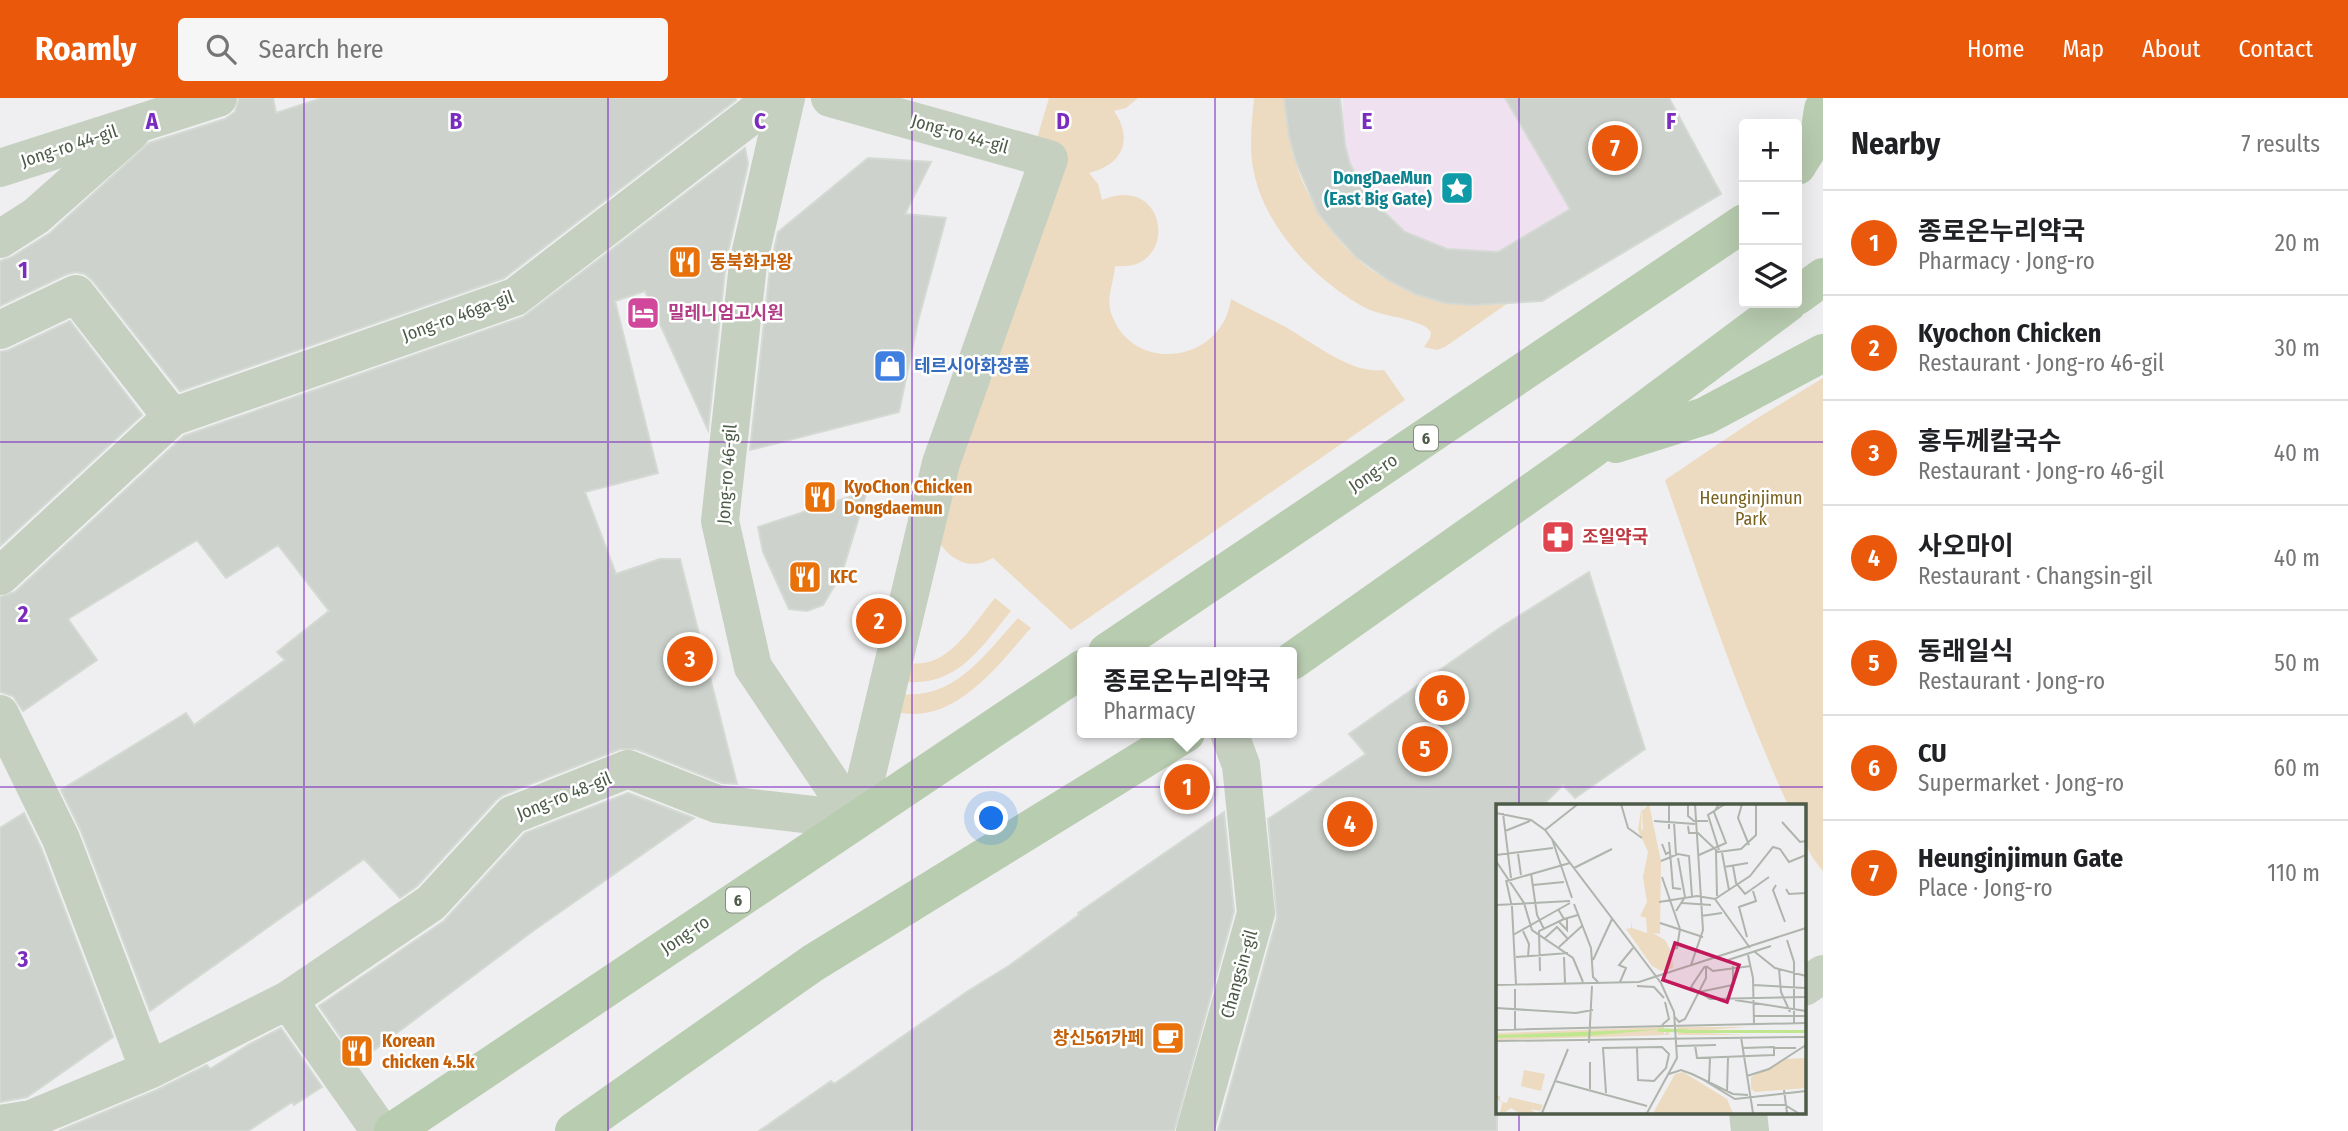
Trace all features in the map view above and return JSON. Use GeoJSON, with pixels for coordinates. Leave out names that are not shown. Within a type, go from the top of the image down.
{"type":"FeatureCollection","features":[{"type":"Feature","properties":{"kind":"main road"},"geometry":{"type":"LineString","coordinates":[[1802,158],[1820,129],[1823,109]]}},
{"type":"Feature","properties":{"kind":"main road"},"geometry":{"type":"LineString","coordinates":[[1802,183],[1823,164]]}},
{"type":"Feature","properties":{"kind":"main road","name":"Jong-ro"},"geometry":{"type":"LineString","coordinates":[[1114,647],[1739,226]]}},
{"type":"Feature","properties":{"kind":"main road"},"geometry":{"type":"LineString","coordinates":[[1802,292],[1823,277]]}},
{"type":"Feature","properties":{"kind":"main road"},"geometry":{"type":"LineString","coordinates":[[1297,657],[1587,453],[1781,308]]}},
{"type":"Feature","properties":{"kind":"main road"},"geometry":{"type":"LineString","coordinates":[[1587,453],[1705,416],[1823,353]]}},
{"type":"Feature","properties":{"kind":"main road","name":"Jong-ro"},"geometry":{"type":"LineString","coordinates":[[393,1131],[1077,672]]}},
{"type":"Feature","properties":{"kind":"main road"},"geometry":{"type":"LineString","coordinates":[[574,1131],[813,963],[1178,738]]}},
{"type":"Feature","properties":{"kind":"street","name":"Jong-ro 44-gil"},"geometry":{"type":"LineString","coordinates":[[0,169],[218,98]]}},
{"type":"Feature","properties":{"kind":"street","name":"Jong-ro 46ga-gil"},"geometry":{"type":"LineString","coordinates":[[0,576],[172,417],[516,297],[774,98]]}},
{"type":"Feature","properties":{"kind":"street","name":"Jong-ro 46-gil"},"geometry":{"type":"LineString","coordinates":[[786,98],[748,264],[720,521],[753,667],[856,820]]}},
{"type":"Feature","properties":{"kind":"street","name":"Jong-ro 44-gil"},"geometry":{"type":"LineString","coordinates":[[830,98],[1049,159],[941,463],[856,820]]}},
{"type":"Feature","properties":{"kind":"street"},"geometry":{"type":"LineString","coordinates":[[0,240],[36,216],[143,122]]}},
{"type":"Feature","properties":{"kind":"street"},"geometry":{"type":"LineString","coordinates":[[0,330],[76,294],[172,417]]}},
{"type":"Feature","properties":{"kind":"street"},"geometry":{"type":"LineString","coordinates":[[0,714],[61,839],[149,1070]]}},
{"type":"Feature","properties":{"kind":"street","name":"Changsin-gil"},"geometry":{"type":"LineString","coordinates":[[1195,1131],[1256,913],[1241,765],[1231,738]]}},
{"type":"Feature","properties":{"kind":"street","name":"Jong-ro 48-gil"},"geometry":{"type":"LineString","coordinates":[[0,1124],[31,1119],[149,1070],[288,1000],[431,903],[512,815],[628,769],[717,804],[856,820]]}},
{"type":"Feature","properties":{"kind":"street"},"geometry":{"type":"LineString","coordinates":[[1806,986],[1823,974]]}},
{"type":"Feature","properties":{"kind":"street"},"geometry":{"type":"LineString","coordinates":[[288,1000],[380,1131]]}},
{"type":"Feature","properties":{"kind":"green space"},"geometry":{"type":"Polygon","coordinates":[[[1049,98],[1138,98],[1126,108],[1114,111],[1120,122],[1124,141],[1117,158],[1089,173],[1098,184],[1102,200],[1124,195],[1141,199],[1153,210],[1158,225],[1157,241],[1150,255],[1136,264],[1115,266],[1109,301],[1111,313],[1122,333],[1137,346],[1156,353],[1176,354],[1195,348],[1211,337],[1224,321],[1231,299],[1344,362],[1371,370],[1384,370],[1405,400],[1071,630],[993,558],[977,564],[962,562],[949,554],[938,540],[1032,155],[1049,98]]]}},
{"type":"Feature","properties":{"kind":"green space"},"geometry":{"type":"Polygon","coordinates":[[[1254,98],[1288,98],[1287,123],[1300,177],[1329,227],[1347,249],[1367,267],[1394,282],[1453,299],[1481,304],[1508,303],[1437,350],[1424,347],[1431,332],[1426,327],[1368,309],[1324,280],[1292,247],[1267,210],[1258,189],[1251,151],[1254,98]]]}},
{"type":"Feature","properties":{"kind":"green space","name":"Heunginjimun Park"},"geometry":{"type":"Polygon","coordinates":[[[1823,378],[1823,871],[1806,844],[1806,804],[1788,804],[1723,644],[1665,480],[1823,378]]]}},
{"type":"Feature","properties":{"kind":"green space"},"geometry":{"type":"Polygon","coordinates":[[[995,598],[1011,611],[967,662],[940,678],[924,682],[905,682],[906,662],[934,660],[946,653],[968,633],[995,598]]]}},
{"type":"Feature","properties":{"kind":"green space"},"geometry":{"type":"Polygon","coordinates":[[[1018,618],[1031,628],[972,690],[935,711],[915,714],[893,711],[901,694],[938,690],[968,671],[1018,618]]]}},
{"type":"Feature","properties":{"kind":"sand"},"geometry":{"type":"Polygon","coordinates":[[[1343,98],[1505,98],[1562,197],[1586,200],[1543,225],[1574,282],[1508,303],[1490,251],[1447,249],[1417,238],[1402,228],[1376,205],[1357,177],[1347,154],[1344,138],[1343,98]]]}},
{"type":"Feature","properties":{"kind":"building"},"geometry":{"type":"Polygon","coordinates":[[[239,98],[273,98],[276,113],[322,98],[736,100],[504,278],[180,391],[85,274],[67,274],[0,306],[0,261],[12,257],[50,233],[149,143],[225,119],[235,112],[239,98]]]}},
{"type":"Feature","properties":{"kind":"building"},"geometry":{"type":"Polygon","coordinates":[[[1284,98],[1340,98],[1345,145],[1350,164],[1360,182],[1379,207],[1405,232],[1447,249],[1498,252],[1570,209],[1505,98],[1669,98],[1721,194],[1542,301],[1472,305],[1445,303],[1415,294],[1388,280],[1356,257],[1318,213],[1296,162],[1284,98]]]}},
{"type":"Feature","properties":{"kind":"building"},"geometry":{"type":"Polygon","coordinates":[[[745,148],[748,164],[726,261],[708,430],[645,291],[615,301],[658,473],[585,492],[616,574],[660,559],[680,559],[737,784],[722,783],[636,749],[620,749],[503,795],[417,886],[400,898],[364,859],[150,1011],[81,831],[61,790],[186,713],[194,725],[285,660],[277,652],[329,611],[278,545],[226,578],[197,540],[68,619],[97,660],[23,711],[13,696],[0,692],[0,597],[15,592],[184,436],[523,317],[745,148]]]}},
{"type":"Feature","properties":{"kind":"building"},"geometry":{"type":"Polygon","coordinates":[[[868,158],[931,162],[905,214],[946,218],[918,321],[899,412],[750,450],[770,268],[778,232],[868,158]]]}},
{"type":"Feature","properties":{"kind":"building"},"geometry":{"type":"Polygon","coordinates":[[[70,321],[142,415],[0,546],[0,352],[70,321]]]}},
{"type":"Feature","properties":{"kind":"building"},"geometry":{"type":"Polygon","coordinates":[[[867,491],[842,573],[823,605],[807,611],[789,609],[763,552],[758,527],[867,491]]]}},
{"type":"Feature","properties":{"kind":"building"},"geometry":{"type":"Polygon","coordinates":[[[1589,572],[1645,749],[1575,798],[1563,785],[1544,804],[1496,804],[1497,1131],[1218,1131],[1277,918],[1268,819],[1366,754],[1349,734],[1501,627],[1589,572]]]}},
{"type":"Feature","properties":{"kind":"building"},"geometry":{"type":"Polygon","coordinates":[[[628,793],[694,818],[533,931],[358,1062],[319,1006],[444,921],[525,833],[628,793]]]}},
{"type":"Feature","properties":{"kind":"building"},"geometry":{"type":"Polygon","coordinates":[[[1224,812],[1234,911],[1174,1131],[759,1131],[831,1081],[834,1084],[1010,965],[1079,915],[1078,913],[1224,812]]]}},
{"type":"Feature","properties":{"kind":"building"},"geometry":{"type":"Polygon","coordinates":[[[24,813],[41,848],[113,1037],[27,1097],[0,1102],[0,828],[24,813]]]}},
{"type":"Feature","properties":{"kind":"building"},"geometry":{"type":"Polygon","coordinates":[[[281,1028],[322,1087],[294,1105],[292,1102],[248,1131],[59,1131],[157,1090],[207,1065],[210,1069],[281,1028]]]}},
{"type":"Feature","properties":{"kind":"place","name":"Heunginjimun Gate"},"geometry":{"type":"Point","coordinates":[1615,148]}},
{"type":"Feature","properties":{"kind":"place","name":"DongDaeMun (East Big Gate)"},"geometry":{"type":"Point","coordinates":[1457,188]}},
{"type":"Feature","properties":{"kind":"place","name":"동북화과왕"},"geometry":{"type":"Point","coordinates":[685,262]}},
{"type":"Feature","properties":{"kind":"place","name":"밀레니엄고시원"},"geometry":{"type":"Point","coordinates":[643,313]}},
{"type":"Feature","properties":{"kind":"place","name":"테르시아화장품"},"geometry":{"type":"Point","coordinates":[890,366]}},
{"type":"Feature","properties":{"kind":"place","name":"KyoChon Chicken Dongdaemun"},"geometry":{"type":"Point","coordinates":[820,497]}},
{"type":"Feature","properties":{"kind":"place","name":"조일약국"},"geometry":{"type":"Point","coordinates":[1558,537]}},
{"type":"Feature","properties":{"kind":"place","name":"KFC"},"geometry":{"type":"Point","coordinates":[805,577]}},
{"type":"Feature","properties":{"kind":"place","name":"Kyochon Chicken"},"geometry":{"type":"Point","coordinates":[879,621]}},
{"type":"Feature","properties":{"kind":"place","name":"홍두께칼국수"},"geometry":{"type":"Point","coordinates":[690,659]}},
{"type":"Feature","properties":{"kind":"place","name":"CU"},"geometry":{"type":"Point","coordinates":[1442,698]}},
{"type":"Feature","properties":{"kind":"place","name":"동래일식"},"geometry":{"type":"Point","coordinates":[1425,749]}},
{"type":"Feature","properties":{"kind":"place","name":"종로온누리약국"},"geometry":{"type":"Point","coordinates":[1187,787]}},
{"type":"Feature","properties":{"kind":"place","name":"사오마이"},"geometry":{"type":"Point","coordinates":[1350,824]}},
{"type":"Feature","properties":{"kind":"place","name":"창신561카페"},"geometry":{"type":"Point","coordinates":[1168,1038]}},
{"type":"Feature","properties":{"kind":"place","name":"Korean chicken 4.5k"},"geometry":{"type":"Point","coordinates":[357,1051]}}]}
